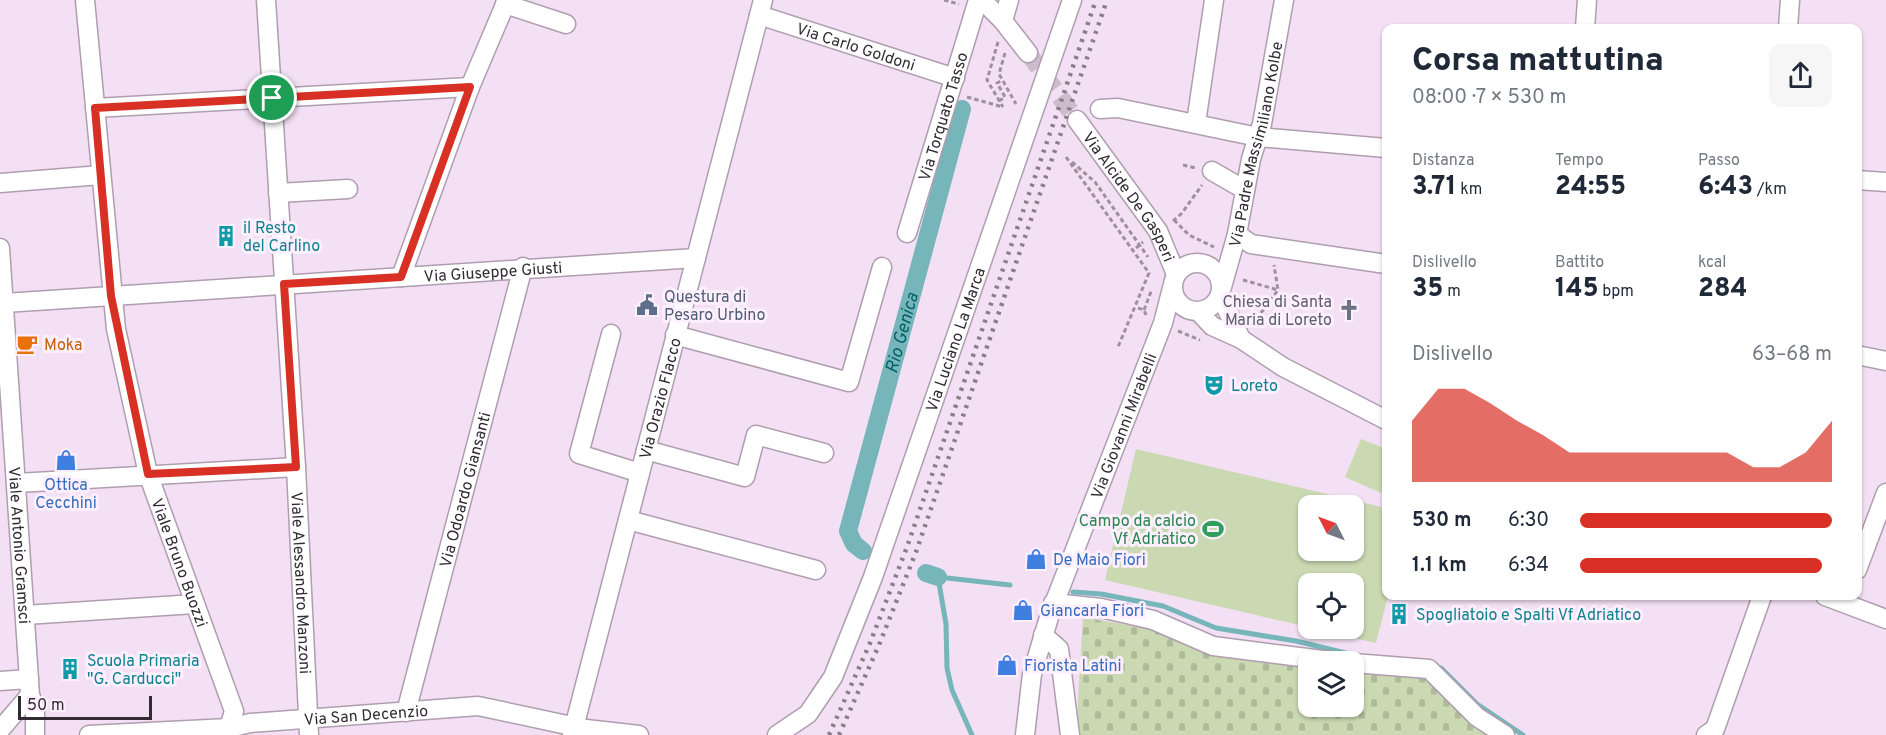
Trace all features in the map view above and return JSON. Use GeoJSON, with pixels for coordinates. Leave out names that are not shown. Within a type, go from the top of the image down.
{"type":"FeatureCollection","features":[{"type":"Feature","properties":{"kind":"street","name":"Viale Bruno Buozzi"},"geometry":{"type":"LineString","coordinates":[[86,0],[111,296],[148,474],[234,711],[229,728]]}},
{"type":"Feature","properties":{"kind":"street","name":"Viale Alessandro Manzoni"},"geometry":{"type":"LineString","coordinates":[[266,0],[296,467],[309,727]]}},
{"type":"Feature","properties":{"kind":"street"},"geometry":{"type":"LineString","coordinates":[[1004,21],[1009,0]]}},
{"type":"Feature","properties":{"kind":"street","name":"Via Luciano La Marca"},"geometry":{"type":"LineString","coordinates":[[777,735],[808,714],[833,676],[873,577],[1072,0]]}},
{"type":"Feature","properties":{"kind":"street"},"geometry":{"type":"LineString","coordinates":[[1196,123],[1214,0]]}},
{"type":"Feature","properties":{"kind":"street","name":"Via Padre Massimiliano Kolbe"},"geometry":{"type":"LineString","coordinates":[[1221,291],[1237,234],[1284,0]]}},
{"type":"Feature","properties":{"kind":"street"},"geometry":{"type":"LineString","coordinates":[[1585,24],[1587,0]]}},
{"type":"Feature","properties":{"kind":"street"},"geometry":{"type":"LineString","coordinates":[[1788,24],[1790,0]]}},
{"type":"Feature","properties":{"kind":"street"},"geometry":{"type":"LineString","coordinates":[[401,277],[470,87],[506,2],[566,24]]}},
{"type":"Feature","properties":{"kind":"street"},"geometry":{"type":"LineString","coordinates":[[974,2],[1004,21],[1028,53]]}},
{"type":"Feature","properties":{"kind":"street","name":"Via Torquato Tasso"},"geometry":{"type":"LineString","coordinates":[[907,233],[955,78],[974,2]]}},
{"type":"Feature","properties":{"kind":"street","name":"Via Carlo Goldoni"},"geometry":{"type":"LineString","coordinates":[[761,8],[955,78]]}},
{"type":"Feature","properties":{"kind":"street","name":"Via Orazio Flacco"},"geometry":{"type":"LineString","coordinates":[[573,731],[761,8]]}},
{"type":"Feature","properties":{"kind":"street"},"geometry":{"type":"LineString","coordinates":[[95,108],[470,87]]}},
{"type":"Feature","properties":{"kind":"street"},"geometry":{"type":"LineString","coordinates":[[1109,109],[1258,136],[1382,148]]}},
{"type":"Feature","properties":{"kind":"street","name":"Via Alcide De Gasperi"},"geometry":{"type":"LineString","coordinates":[[1077,120],[1158,231],[1174,281]]}},
{"type":"Feature","properties":{"kind":"street"},"geometry":{"type":"LineString","coordinates":[[1212,171],[1245,190]]}},
{"type":"Feature","properties":{"kind":"street"},"geometry":{"type":"LineString","coordinates":[[0,183],[101,175]]}},
{"type":"Feature","properties":{"kind":"street"},"geometry":{"type":"LineString","coordinates":[[1862,180],[1886,182]]}},
{"type":"Feature","properties":{"kind":"street"},"geometry":{"type":"LineString","coordinates":[[278,193],[348,189]]}},
{"type":"Feature","properties":{"kind":"street"},"geometry":{"type":"LineString","coordinates":[[1237,234],[1251,244],[1382,263]]}},
{"type":"Feature","properties":{"kind":"street","name":"Viale Antonio Gramsci"},"geometry":{"type":"LineString","coordinates":[[0,248],[4,303],[7,453],[16,483],[30,687],[35,709],[35,735]]}},
{"type":"Feature","properties":{"kind":"street","name":"Via Giuseppe Giusti"},"geometry":{"type":"LineString","coordinates":[[4,303],[524,267],[696,258]]}},
{"type":"Feature","properties":{"kind":"street"},"geometry":{"type":"LineString","coordinates":[[1246,332],[1212,326],[1197,312],[1179,304],[1174,281],[1188,264],[1204,264],[1217,273],[1221,291],[1246,332],[1283,367],[1382,418]]}},
{"type":"Feature","properties":{"kind":"street","name":"Via Odoardo Giansanti"},"geometry":{"type":"LineString","coordinates":[[406,712],[524,267]]}},
{"type":"Feature","properties":{"kind":"street"},"geometry":{"type":"LineString","coordinates":[[675,335],[849,382],[882,267]]}},
{"type":"Feature","properties":{"kind":"street","name":"Via Giovanni Mirabelli"},"geometry":{"type":"LineString","coordinates":[[1025,735],[1032,674],[1053,603],[1163,323],[1174,281]]}},
{"type":"Feature","properties":{"kind":"street"},"geometry":{"type":"LineString","coordinates":[[1163,323],[1208,309],[1221,291]]}},
{"type":"Feature","properties":{"kind":"street"},"geometry":{"type":"LineString","coordinates":[[612,334],[579,454],[640,473]]}},
{"type":"Feature","properties":{"kind":"street"},"geometry":{"type":"LineString","coordinates":[[1862,356],[1886,361]]}},
{"type":"Feature","properties":{"kind":"street"},"geometry":{"type":"LineString","coordinates":[[646,450],[745,477],[756,435],[824,453]]}},
{"type":"Feature","properties":{"kind":"street"},"geometry":{"type":"LineString","coordinates":[[16,483],[296,467]]}},
{"type":"Feature","properties":{"kind":"street"},"geometry":{"type":"LineString","coordinates":[[1862,557],[1886,494]]}},
{"type":"Feature","properties":{"kind":"street"},"geometry":{"type":"LineString","coordinates":[[628,520],[816,570]]}},
{"type":"Feature","properties":{"kind":"street"},"geometry":{"type":"LineString","coordinates":[[1706,735],[1715,729],[1761,600]]}},
{"type":"Feature","properties":{"kind":"street"},"geometry":{"type":"LineString","coordinates":[[1848,600],[1886,619]]}},
{"type":"Feature","properties":{"kind":"street"},"geometry":{"type":"LineString","coordinates":[[1053,603],[1101,608],[1153,620],[1214,646],[1298,657]]}},
{"type":"Feature","properties":{"kind":"street"},"geometry":{"type":"LineString","coordinates":[[25,615],[195,604]]}},
{"type":"Feature","properties":{"kind":"street"},"geometry":{"type":"LineString","coordinates":[[1043,635],[1059,649],[1070,735]]}},
{"type":"Feature","properties":{"kind":"street"},"geometry":{"type":"LineString","coordinates":[[1364,664],[1429,669],[1477,717],[1505,735]]}},
{"type":"Feature","properties":{"kind":"street"},"geometry":{"type":"LineString","coordinates":[[0,681],[30,687],[1,729]]}},
{"type":"Feature","properties":{"kind":"street","name":"Via San Decenzio"},"geometry":{"type":"LineString","coordinates":[[89,735],[162,730],[177,733],[229,728],[250,723],[309,727],[406,712],[478,706],[573,731],[639,735]]}},
{"type":"Feature","properties":{"kind":"path"},"geometry":{"type":"LineString","coordinates":[[944,0],[974,2]]}},
{"type":"Feature","properties":{"kind":"path"},"geometry":{"type":"LineString","coordinates":[[955,78],[968,98],[1003,107],[987,81],[998,40],[1004,44],[1006,50],[999,74],[1019,108],[1033,113]]}},
{"type":"Feature","properties":{"kind":"path"},"geometry":{"type":"LineString","coordinates":[[999,100],[1005,97],[997,83],[1003,80]]}},
{"type":"Feature","properties":{"kind":"path"},"geometry":{"type":"LineString","coordinates":[[1118,347],[1149,273],[1066,157],[1095,182],[1138,246],[1151,261]]}},
{"type":"Feature","properties":{"kind":"path"},"geometry":{"type":"LineString","coordinates":[[1174,220],[1189,235],[1216,248]]}},
{"type":"Feature","properties":{"kind":"path"},"geometry":{"type":"LineString","coordinates":[[1246,332],[1278,290],[1273,257]]}},
{"type":"Feature","properties":{"kind":"path"},"geometry":{"type":"LineString","coordinates":[[1242,288],[1245,271]]}},
{"type":"Feature","properties":{"kind":"path"},"geometry":{"type":"LineString","coordinates":[[1243,280],[1278,290]]}},
{"type":"Feature","properties":{"kind":"path"},"geometry":{"type":"LineString","coordinates":[[1138,308],[1144,310],[1154,283]]}},
{"type":"Feature","properties":{"kind":"path"},"geometry":{"type":"LineString","coordinates":[[1246,332],[1247,319]]}},
{"type":"Feature","properties":{"kind":"green space"},"geometry":{"type":"Polygon","coordinates":[[[1361,439],[1382,447],[1382,493],[1345,477],[1361,439]]]}},
{"type":"Feature","properties":{"kind":"green space","name":"Campo da calcio Vf Adriatico"},"geometry":{"type":"Polygon","coordinates":[[[1136,449],[1331,495],[1298,495],[1298,561],[1364,561],[1364,503],[1382,507],[1382,600],[1387,600],[1376,643],[1358,639],[1364,639],[1364,573],[1298,573],[1298,625],[1105,580],[1136,449]]]}},
{"type":"Feature","properties":{"kind":"green space"},"geometry":{"type":"Polygon","coordinates":[[[1083,617],[1298,655],[1298,717],[1364,717],[1364,668],[1429,679],[1493,735],[1076,735],[1083,617]]]}},
{"type":"Feature","properties":{"kind":"waterway","name":"Rio Genica"},"geometry":{"type":"LineString","coordinates":[[863,551],[854,544],[848,531],[962,109]]}},
{"type":"Feature","properties":{"kind":"waterway","name":"Rio Genica"},"geometry":{"type":"LineString","coordinates":[[926,573],[938,577]]}},
{"type":"Feature","properties":{"kind":"waterway","name":"Rio Genica"},"geometry":{"type":"LineString","coordinates":[[972,735],[952,690],[947,668],[946,624],[938,577],[1010,585]]}},
{"type":"Feature","properties":{"kind":"waterway"},"geometry":{"type":"LineString","coordinates":[[1073,592],[1101,594],[1163,606],[1216,628],[1296,641],[1337,651]]}},
{"type":"Feature","properties":{"kind":"waterway"},"geometry":{"type":"LineString","coordinates":[[1435,667],[1441,668],[1477,704],[1523,735]]}},
{"type":"Feature","properties":{"kind":"tunnel"},"geometry":{"type":"LineString","coordinates":[[1028,53],[1077,120]]}},
{"type":"Feature","properties":{"kind":"railway"},"geometry":{"type":"LineString","coordinates":[[829,735],[870,643],[907,547],[1096,0]]}},
{"type":"Feature","properties":{"kind":"railway"},"geometry":{"type":"LineString","coordinates":[[839,735],[879,645],[916,552],[1107,0]]}},
{"type":"Feature","properties":{"kind":"place","name":"il Resto del Carlino"},"geometry":{"type":"Point","coordinates":[226,236]}},
{"type":"Feature","properties":{"kind":"place","name":"Questura di Pesaro Urbino"},"geometry":{"type":"Point","coordinates":[647,305]}},
{"type":"Feature","properties":{"kind":"place","name":"Chiesa di Santa Maria di Loreto"},"geometry":{"type":"Point","coordinates":[1349,310]}},
{"type":"Feature","properties":{"kind":"place","name":"Moka"},"geometry":{"type":"Point","coordinates":[27,344]}},
{"type":"Feature","properties":{"kind":"place","name":"Loreto"},"geometry":{"type":"Point","coordinates":[1214,385]}},
{"type":"Feature","properties":{"kind":"place","name":"Ottica Cecchini"},"geometry":{"type":"Point","coordinates":[66,460]}},
{"type":"Feature","properties":{"kind":"place","name":"Campo da calcio Vf Adriatico"},"geometry":{"type":"Point","coordinates":[1213,529]}},
{"type":"Feature","properties":{"kind":"place","name":"De Maio Fiori"},"geometry":{"type":"Point","coordinates":[1036,559]}},
{"type":"Feature","properties":{"kind":"place","name":"Giancarla Fiori"},"geometry":{"type":"Point","coordinates":[1023,610]}},
{"type":"Feature","properties":{"kind":"place","name":"Spogliatoio e Spalti Vf Adriatico"},"geometry":{"type":"Point","coordinates":[1399,614]}},
{"type":"Feature","properties":{"kind":"place","name":"Fiorista Latini"},"geometry":{"type":"Point","coordinates":[1007,665]}},
{"type":"Feature","properties":{"kind":"place","name":"Scuola Primaria \"G. Carducci\""},"geometry":{"type":"Point","coordinates":[70,669]}},
{"type":"Feature","properties":{"kind":"route"},"geometry":{"type":"LineString","coordinates":[[470,87],[401,277],[284,284],[296,467],[148,474],[116,329],[111,296],[95,108],[272,98],[470,87]]}}]}
